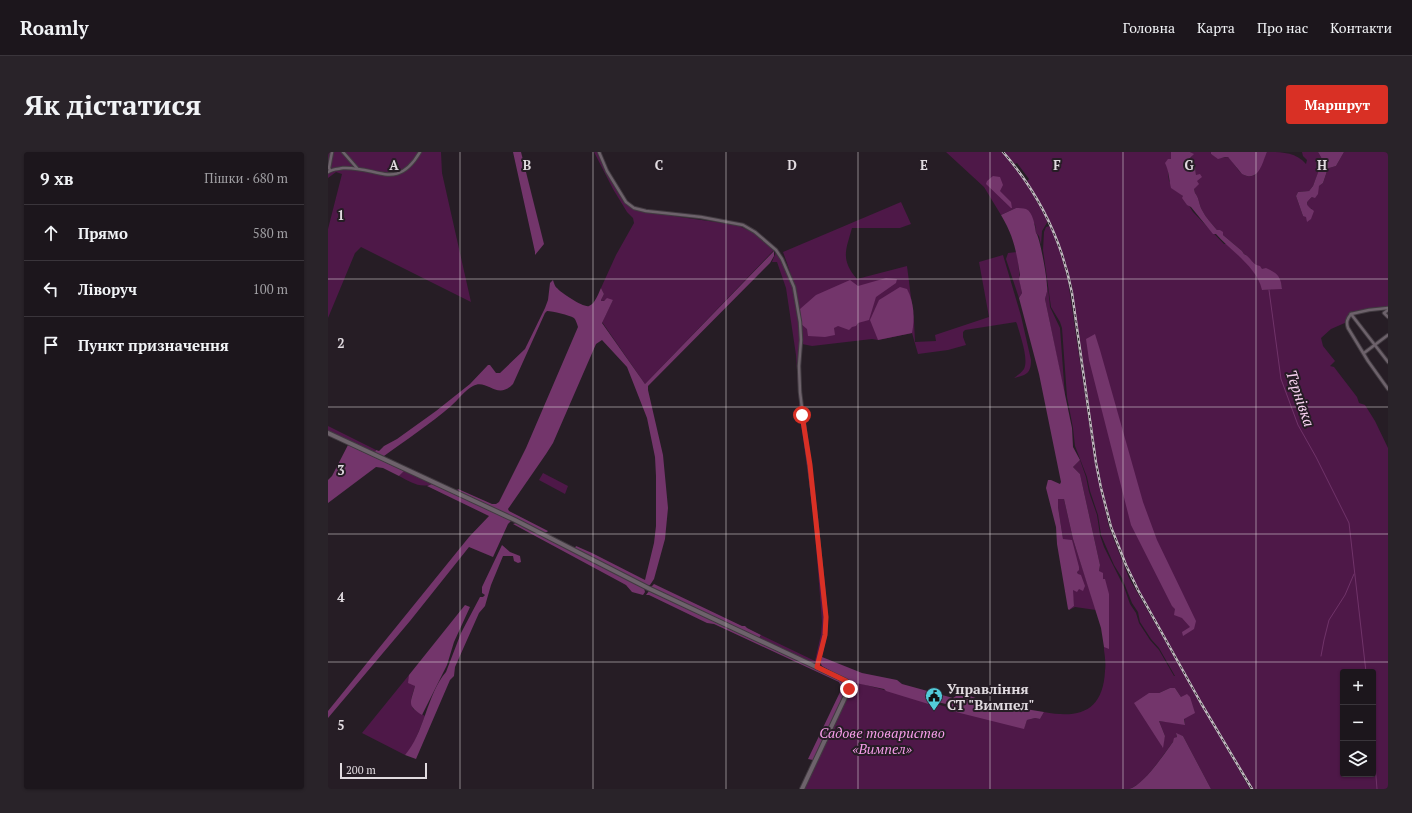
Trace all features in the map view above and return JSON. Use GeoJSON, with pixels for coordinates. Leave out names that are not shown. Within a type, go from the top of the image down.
{"type":"FeatureCollection","features":[{"type":"Feature","properties":{"kind":"street"},"geometry":{"type":"LineString","coordinates":[[332,152],[329,171],[357,168],[382,174],[394,174],[408,168],[420,152]]}},
{"type":"Feature","properties":{"kind":"street"},"geometry":{"type":"LineString","coordinates":[[343,152],[357,168]]}},
{"type":"Feature","properties":{"kind":"street"},"geometry":{"type":"LineString","coordinates":[[599,152],[607,171],[630,205],[638,210],[701,217],[742,225],[755,232],[776,250],[781,256],[788,272],[794,287],[800,322],[800,392],[815,504],[826,617],[825,635],[817,667]]}},
{"type":"Feature","properties":{"kind":"street"},"geometry":{"type":"LineString","coordinates":[[1388,309],[1369,310],[1351,314],[1346,322],[1368,361],[1388,389]]}},
{"type":"Feature","properties":{"kind":"street"},"geometry":{"type":"LineString","coordinates":[[1388,309],[1384,313],[1388,317]]}},
{"type":"Feature","properties":{"kind":"street"},"geometry":{"type":"LineString","coordinates":[[1351,314],[1388,362]]}},
{"type":"Feature","properties":{"kind":"street"},"geometry":{"type":"LineString","coordinates":[[1364,353],[1388,335]]}},
{"type":"Feature","properties":{"kind":"street"},"geometry":{"type":"LineString","coordinates":[[328,433],[515,520],[648,588],[846,681],[849,687],[802,789]]}},
{"type":"Feature","properties":{"kind":"green space"},"geometry":{"type":"Polygon","coordinates":[[[328,152],[419,152],[406,168],[394,173],[355,167],[336,169],[361,169],[392,175],[401,173],[411,166],[421,152],[441,152],[442,173],[471,302],[361,247],[355,253],[328,318],[328,229],[342,174],[336,172],[328,178],[328,152]]]}},
{"type":"Feature","properties":{"kind":"green space"},"geometry":{"type":"Polygon","coordinates":[[[594,152],[597,152],[606,172],[625,203],[633,209],[737,225],[754,233],[774,250],[645,384],[602,322],[613,300],[601,301],[604,294],[601,288],[616,255],[634,223],[633,218],[627,212],[613,189],[594,152]]]}},
{"type":"Feature","properties":{"kind":"green space"},"geometry":{"type":"Polygon","coordinates":[[[946,152],[1002,152],[1026,182],[1048,221],[1042,231],[1041,245],[1039,236],[1036,233],[1035,224],[1016,208],[1001,215],[984,187],[946,152]]]}},
{"type":"Feature","properties":{"kind":"green space"},"geometry":{"type":"Polygon","coordinates":[[[1004,152],[1171,152],[1168,173],[1169,181],[1183,196],[1193,212],[1224,244],[1227,244],[1251,267],[1263,290],[1282,288],[1281,284],[1255,265],[1242,251],[1223,235],[1220,230],[1218,231],[1205,216],[1194,189],[1197,181],[1195,167],[1188,159],[1191,158],[1193,154],[1190,152],[1211,152],[1211,154],[1218,158],[1228,157],[1243,174],[1250,176],[1255,175],[1267,152],[1293,155],[1298,157],[1306,164],[1307,160],[1303,156],[1302,152],[1318,152],[1322,159],[1326,161],[1325,167],[1320,168],[1313,186],[1309,191],[1298,192],[1296,196],[1303,216],[1312,209],[1308,207],[1308,200],[1323,183],[1329,168],[1336,166],[1344,152],[1388,152],[1388,308],[1351,314],[1347,322],[1331,329],[1321,338],[1323,346],[1335,361],[1330,366],[1334,367],[1357,397],[1359,403],[1365,405],[1375,421],[1388,448],[1388,789],[1253,789],[1202,703],[1139,590],[1112,527],[1097,463],[1072,287],[1064,258],[1054,232],[1027,181],[1029,179],[1017,163],[1015,164],[1004,152]]]}},
{"type":"Feature","properties":{"kind":"green space"},"geometry":{"type":"Polygon","coordinates":[[[901,202],[911,224],[900,228],[852,228],[846,249],[846,260],[848,266],[857,279],[907,266],[914,321],[915,342],[936,341],[935,335],[989,317],[979,262],[1003,255],[1021,316],[1031,360],[1031,365],[1027,373],[1014,378],[1024,369],[1025,365],[1024,347],[1016,322],[965,330],[963,332],[963,337],[966,345],[948,350],[918,354],[912,333],[878,340],[872,339],[812,346],[802,344],[800,309],[783,252],[901,202]]]}},
{"type":"Feature","properties":{"kind":"green space","name":"Садове товариство «Вимпел»"},"geometry":{"type":"Polygon","coordinates":[[[1050,226],[1060,251],[1068,281],[1095,463],[1109,527],[1129,578],[1250,789],[1211,789],[1183,736],[1176,734],[1177,737],[1155,766],[1142,781],[1129,789],[804,789],[855,682],[1024,728],[1027,720],[1035,718],[1040,719],[1044,712],[1057,714],[1079,713],[1094,703],[1100,695],[1105,668],[1103,579],[1099,571],[1100,565],[1080,474],[1073,467],[1080,460],[1097,515],[1100,535],[1104,547],[1124,587],[1130,604],[1136,613],[1139,623],[1150,640],[1159,650],[1175,676],[1159,648],[1140,622],[1138,612],[1132,603],[1122,578],[1114,565],[1101,535],[1098,515],[1087,477],[1075,446],[1067,397],[1062,328],[1051,307],[1043,250],[1044,232],[1046,227],[1050,226]],[[1170,688],[1159,693],[1149,693],[1162,747],[1165,736],[1159,721],[1185,724],[1181,697],[1175,688],[1170,688]]]}},
{"type":"Feature","properties":{"kind":"green space"},"geometry":{"type":"Polygon","coordinates":[[[776,252],[779,255],[793,288],[800,340],[799,393],[809,465],[824,617],[821,647],[816,663],[813,664],[760,638],[761,635],[815,661],[822,622],[814,520],[800,415],[796,355],[786,288],[777,262],[772,262],[776,252]]]}},
{"type":"Feature","properties":{"kind":"green space"},"geometry":{"type":"Polygon","coordinates":[[[1017,252],[1022,293],[1019,298],[1006,259],[1008,253],[1017,252]]]}},
{"type":"Feature","properties":{"kind":"green space"},"geometry":{"type":"Polygon","coordinates":[[[1048,288],[1050,307],[1060,328],[1065,397],[1045,299],[1048,288]]]}},
{"type":"Feature","properties":{"kind":"green space"},"geometry":{"type":"Polygon","coordinates":[[[328,426],[376,450],[374,454],[328,433],[328,426]]]}},
{"type":"Feature","properties":{"kind":"green space"},"geometry":{"type":"Polygon","coordinates":[[[404,471],[432,484],[423,486],[399,476],[404,471]]]}},
{"type":"Feature","properties":{"kind":"green space"},"geometry":{"type":"Polygon","coordinates":[[[543,473],[568,486],[565,494],[539,480],[543,473]]]}},
{"type":"Feature","properties":{"kind":"green space"},"geometry":{"type":"Polygon","coordinates":[[[1058,498],[1064,499],[1073,539],[1096,610],[1075,607],[1069,610],[1074,606],[1072,590],[1078,574],[1063,539],[1058,498]]]}},
{"type":"Feature","properties":{"kind":"green space"},"geometry":{"type":"Polygon","coordinates":[[[409,675],[409,679],[415,686],[411,699],[413,709],[425,716],[412,748],[405,755],[362,733],[409,675]]]}},
{"type":"Feature","properties":{"kind":"shaded area"},"geometry":{"type":"Polygon","coordinates":[[[513,152],[521,152],[544,244],[535,255],[535,252],[513,152]]]}},
{"type":"Feature","properties":{"kind":"shaded area"},"geometry":{"type":"Polygon","coordinates":[[[1171,152],[1190,152],[1194,154],[1188,160],[1195,167],[1196,175],[1200,174],[1202,177],[1197,181],[1199,184],[1194,189],[1205,216],[1217,230],[1223,232],[1223,235],[1255,264],[1260,266],[1262,269],[1266,268],[1276,273],[1281,281],[1282,289],[1262,290],[1255,274],[1243,260],[1216,234],[1213,234],[1191,207],[1187,205],[1182,198],[1183,196],[1171,188],[1165,163],[1168,159],[1171,159],[1171,152]]]}},
{"type":"Feature","properties":{"kind":"shaded area"},"geometry":{"type":"Polygon","coordinates":[[[1211,152],[1267,152],[1256,174],[1248,176],[1242,174],[1228,157],[1218,159],[1211,154],[1211,152]]]}},
{"type":"Feature","properties":{"kind":"shaded area"},"geometry":{"type":"Polygon","coordinates":[[[1318,152],[1344,152],[1336,166],[1329,168],[1327,171],[1323,183],[1319,186],[1318,194],[1315,198],[1312,197],[1308,201],[1307,205],[1314,211],[1311,219],[1307,222],[1306,217],[1303,216],[1296,196],[1298,192],[1309,191],[1313,186],[1320,167],[1325,166],[1326,161],[1322,159],[1318,152]]]}},
{"type":"Feature","properties":{"kind":"shaded area"},"geometry":{"type":"Polygon","coordinates":[[[993,176],[1000,177],[1003,185],[1000,191],[1011,202],[1012,208],[986,184],[987,181],[993,176]]]}},
{"type":"Feature","properties":{"kind":"shaded area"},"geometry":{"type":"Polygon","coordinates":[[[1016,208],[1026,209],[1030,213],[1038,236],[1045,267],[1047,293],[1045,299],[1072,428],[1073,447],[1080,460],[1073,467],[1080,474],[1100,565],[1099,571],[1103,573],[1103,579],[1105,579],[1109,594],[1109,649],[1104,647],[1101,628],[1073,539],[1064,499],[1058,499],[1063,539],[1072,540],[1079,567],[1077,572],[1081,575],[1085,586],[1083,591],[1079,589],[1077,592],[1073,590],[1074,606],[1069,610],[1068,609],[1057,544],[1056,527],[1046,488],[1048,480],[1060,484],[1061,482],[1039,374],[1019,298],[1022,293],[1016,251],[1012,237],[1001,215],[1016,208]]]}},
{"type":"Feature","properties":{"kind":"shaded area"},"geometry":{"type":"Polygon","coordinates":[[[774,251],[774,256],[770,263],[648,386],[663,455],[668,508],[665,539],[654,579],[650,585],[646,585],[575,548],[576,546],[592,553],[645,580],[654,543],[656,526],[655,457],[647,418],[627,367],[602,340],[596,344],[553,443],[508,509],[509,511],[548,531],[543,532],[456,492],[458,489],[492,504],[499,502],[526,448],[578,327],[574,318],[572,317],[550,311],[545,313],[513,384],[507,389],[497,390],[478,384],[473,386],[443,413],[382,458],[374,454],[376,450],[379,451],[384,446],[397,439],[436,411],[470,384],[488,365],[490,365],[496,373],[500,373],[525,349],[545,308],[548,300],[550,283],[553,280],[559,290],[582,305],[591,305],[601,288],[604,294],[601,301],[604,301],[607,298],[613,300],[602,323],[645,384],[774,251]]]}},
{"type":"Feature","properties":{"kind":"shaded area"},"geometry":{"type":"Polygon","coordinates":[[[886,278],[897,279],[896,283],[876,297],[869,320],[858,323],[849,330],[838,326],[834,328],[835,335],[825,337],[808,336],[807,329],[801,324],[800,309],[816,295],[850,280],[858,286],[886,278]]]}},
{"type":"Feature","properties":{"kind":"shaded area"},"geometry":{"type":"Polygon","coordinates":[[[900,287],[907,289],[911,299],[914,316],[912,333],[878,340],[870,320],[879,300],[900,287]]]}},
{"type":"Feature","properties":{"kind":"shaded area"},"geometry":{"type":"Polygon","coordinates":[[[1095,334],[1143,502],[1157,540],[1196,621],[1194,629],[1183,636],[1182,632],[1190,627],[1182,618],[1174,615],[1175,609],[1172,606],[1131,525],[1089,360],[1086,339],[1095,334]]]}},
{"type":"Feature","properties":{"kind":"shaded area"},"geometry":{"type":"Polygon","coordinates":[[[348,445],[404,471],[399,476],[383,468],[376,467],[328,503],[328,480],[332,476],[348,445]]]}},
{"type":"Feature","properties":{"kind":"shaded area"},"geometry":{"type":"Polygon","coordinates":[[[432,484],[512,520],[508,524],[493,557],[469,547],[410,621],[328,718],[328,711],[469,537],[489,516],[427,486],[432,484]]]}},
{"type":"Feature","properties":{"kind":"shaded area"},"geometry":{"type":"Polygon","coordinates":[[[516,523],[644,588],[645,592],[643,595],[632,592],[626,585],[513,524],[516,523]]]}},
{"type":"Feature","properties":{"kind":"shaded area"},"geometry":{"type":"Polygon","coordinates":[[[502,545],[510,552],[520,556],[521,562],[518,563],[514,561],[513,556],[503,556],[491,585],[485,606],[479,613],[455,667],[454,676],[450,680],[416,759],[405,755],[417,736],[434,691],[446,672],[461,633],[480,597],[485,595],[482,593],[482,587],[502,545]]]}},
{"type":"Feature","properties":{"kind":"shaded area"},"geometry":{"type":"Polygon","coordinates":[[[654,584],[742,626],[745,626],[761,635],[759,638],[651,587],[654,584]]]}},
{"type":"Feature","properties":{"kind":"shaded area"},"geometry":{"type":"Polygon","coordinates":[[[649,591],[843,682],[846,685],[845,693],[813,760],[808,759],[841,690],[839,682],[714,624],[707,623],[649,595],[646,595],[649,591]]]}},
{"type":"Feature","properties":{"kind":"shaded area"},"geometry":{"type":"Polygon","coordinates":[[[465,605],[470,607],[454,642],[447,665],[422,715],[417,712],[411,703],[415,686],[408,683],[409,675],[465,605]]]}},
{"type":"Feature","properties":{"kind":"shaded area"},"geometry":{"type":"Polygon","coordinates":[[[822,657],[862,673],[897,680],[902,684],[953,698],[956,696],[967,695],[993,704],[1044,712],[1040,719],[1035,718],[1027,720],[1024,729],[948,710],[946,704],[937,702],[935,706],[886,691],[884,689],[851,682],[822,666],[820,662],[822,657]]]}},
{"type":"Feature","properties":{"kind":"shaded area"},"geometry":{"type":"Polygon","coordinates":[[[1170,688],[1175,688],[1181,697],[1187,694],[1190,697],[1195,713],[1184,719],[1185,725],[1159,721],[1165,736],[1163,748],[1134,703],[1149,693],[1159,693],[1170,688]]]}},
{"type":"Feature","properties":{"kind":"shaded area"},"geometry":{"type":"Polygon","coordinates":[[[1176,733],[1183,736],[1211,789],[1129,789],[1141,782],[1147,776],[1173,742],[1174,738],[1177,737],[1176,733]]]}},
{"type":"Feature","properties":{"kind":"waterway","name":"Тернівка"},"geometry":{"type":"LineString","coordinates":[[1269,290],[1281,379],[1298,425],[1349,523],[1366,669]]}},
{"type":"Feature","properties":{"kind":"waterway"},"geometry":{"type":"LineString","coordinates":[[1321,656],[1329,620],[1345,595],[1354,574]]}},
{"type":"Feature","properties":{"kind":"waterway","name":"Тернівка"},"geometry":{"type":"LineString","coordinates":[[1373,741],[1377,789]]}},
{"type":"Feature","properties":{"kind":"railway"},"geometry":{"type":"LineString","coordinates":[[1003,152],[1016,167],[1038,200],[1055,236],[1068,274],[1096,463],[1111,527],[1138,590],[1201,703],[1252,789]]}},
{"type":"Feature","properties":{"kind":"place","name":"Управління СТ \"Вимпел\""},"geometry":{"type":"Point","coordinates":[934,711]}},
{"type":"Feature","properties":{"kind":"route"},"geometry":{"type":"LineString","coordinates":[[802,415],[810,465],[826,617],[825,635],[817,667],[846,681],[849,685],[849,689]]}}]}
